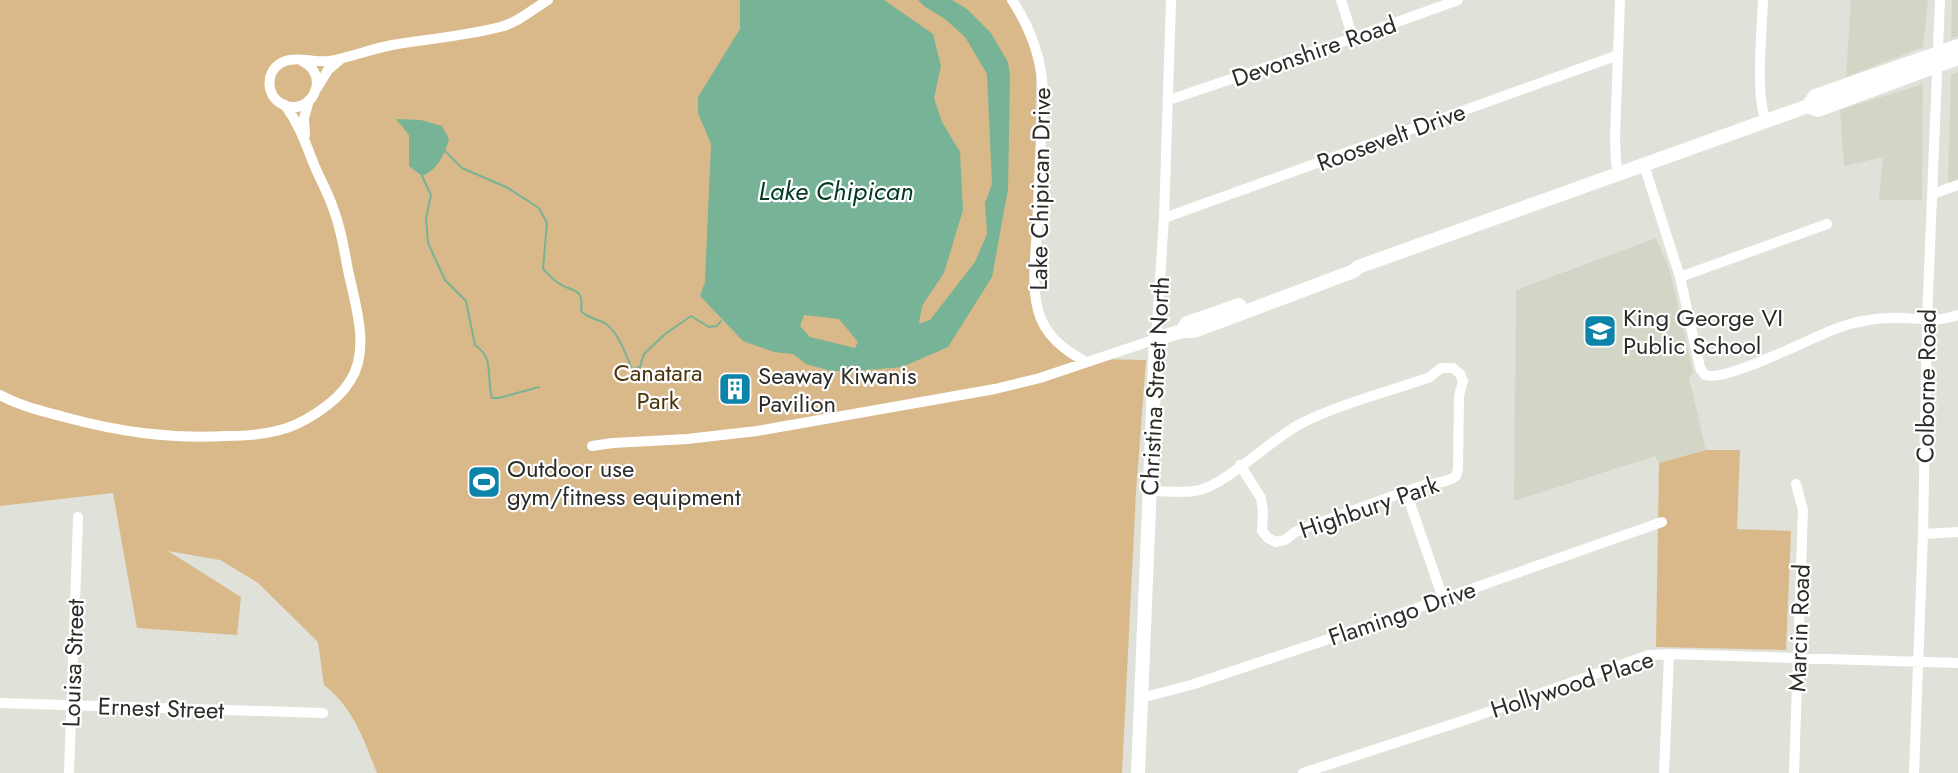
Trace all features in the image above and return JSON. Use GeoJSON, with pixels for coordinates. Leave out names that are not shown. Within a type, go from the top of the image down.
{"type":"FeatureCollection","features":[{"type":"Feature","properties":{"kind":"main road"},"geometry":{"type":"LineString","coordinates":[[1938,59],[1958,45]]}},
{"type":"Feature","properties":{"kind":"main road"},"geometry":{"type":"LineString","coordinates":[[1156,339],[1182,330],[1194,331],[1354,271],[1359,267],[1808,106],[1815,96],[1938,59],[1958,58]]}},
{"type":"Feature","properties":{"kind":"main road","name":"Christina Street North"},"geometry":{"type":"LineString","coordinates":[[1138,773],[1156,339]]}},
{"type":"Feature","properties":{"kind":"street"},"geometry":{"type":"LineString","coordinates":[[309,100],[296,107],[277,101],[269,83],[271,74],[277,66],[293,59],[317,62],[341,59],[391,45],[501,27],[548,0]]}},
{"type":"Feature","properties":{"kind":"street","name":"Lake Chipican Drive"},"geometry":{"type":"LineString","coordinates":[[1012,0],[1033,37],[1042,75],[1034,279],[1038,311],[1043,324],[1059,346],[1087,362]]}},
{"type":"Feature","properties":{"kind":"street","name":"Christina Street North"},"geometry":{"type":"LineString","coordinates":[[1156,339],[1164,218],[1171,0]]}},
{"type":"Feature","properties":{"kind":"street"},"geometry":{"type":"LineString","coordinates":[[1341,0],[1353,38]]}},
{"type":"Feature","properties":{"kind":"street","name":"Devonshire Road"},"geometry":{"type":"LineString","coordinates":[[1169,100],[1458,0]]}},
{"type":"Feature","properties":{"kind":"street"},"geometry":{"type":"LineString","coordinates":[[1619,174],[1616,137],[1620,0]]}},
{"type":"Feature","properties":{"kind":"street"},"geometry":{"type":"LineString","coordinates":[[1763,0],[1760,95],[1762,112],[1766,121]]}},
{"type":"Feature","properties":{"kind":"street","name":"Colborne Road"},"geometry":{"type":"LineString","coordinates":[[1914,773],[1923,534],[1927,320],[1940,0]]}},
{"type":"Feature","properties":{"kind":"street","name":"Roosevelt Drive"},"geometry":{"type":"LineString","coordinates":[[1164,218],[1618,55]]}},
{"type":"Feature","properties":{"kind":"street"},"geometry":{"type":"LineString","coordinates":[[305,138],[304,118],[309,100],[328,70],[341,59]]}},
{"type":"Feature","properties":{"kind":"street"},"geometry":{"type":"LineString","coordinates":[[302,61],[314,72],[317,80],[316,88]]}},
{"type":"Feature","properties":{"kind":"street"},"geometry":{"type":"LineString","coordinates":[[0,395],[35,409],[110,429],[154,436],[187,437],[239,436],[279,431],[318,411],[344,390],[355,372],[360,350],[359,328],[338,223],[305,138],[285,105]]}},
{"type":"Feature","properties":{"kind":"street"},"geometry":{"type":"LineString","coordinates":[[1644,165],[1680,277],[1700,368],[1705,375],[1716,377],[1739,370],[1836,329],[1868,320],[1947,319],[1958,315]]}},
{"type":"Feature","properties":{"kind":"street"},"geometry":{"type":"LineString","coordinates":[[1932,194],[1958,185]]}},
{"type":"Feature","properties":{"kind":"street"},"geometry":{"type":"LineString","coordinates":[[1680,277],[1827,224]]}},
{"type":"Feature","properties":{"kind":"street"},"geometry":{"type":"LineString","coordinates":[[592,446],[697,438],[780,428],[995,389],[1040,378],[1156,339]]}},
{"type":"Feature","properties":{"kind":"street","name":"Highbury Park"},"geometry":{"type":"LineString","coordinates":[[1148,491],[1194,491],[1206,488],[1301,423],[1430,377],[1442,368],[1453,368],[1460,374],[1463,381],[1459,396],[1457,473],[1450,480],[1434,482],[1295,532],[1284,540],[1276,542],[1263,533],[1260,524],[1263,511],[1261,498],[1240,465]]}},
{"type":"Feature","properties":{"kind":"street","name":"Marcin Road"},"geometry":{"type":"LineString","coordinates":[[1794,773],[1803,510],[1796,484]]}},
{"type":"Feature","properties":{"kind":"street"},"geometry":{"type":"LineString","coordinates":[[1407,492],[1443,598]]}},
{"type":"Feature","properties":{"kind":"street","name":"Louisa Street"},"geometry":{"type":"LineString","coordinates":[[69,773],[78,518]]}},
{"type":"Feature","properties":{"kind":"street","name":"Flamingo Drive"},"geometry":{"type":"LineString","coordinates":[[1141,698],[1220,676],[1662,522]]}},
{"type":"Feature","properties":{"kind":"street"},"geometry":{"type":"LineString","coordinates":[[1923,534],[1958,532]]}},
{"type":"Feature","properties":{"kind":"street"},"geometry":{"type":"LineString","coordinates":[[1664,773],[1669,654]]}},
{"type":"Feature","properties":{"kind":"street","name":"Hollywood Place"},"geometry":{"type":"LineString","coordinates":[[1303,773],[1643,657],[1669,654],[1958,663]]}},
{"type":"Feature","properties":{"kind":"street","name":"Ernest Street"},"geometry":{"type":"LineString","coordinates":[[0,703],[323,712]]}},
{"type":"Feature","properties":{"kind":"shaded area"},"geometry":{"type":"Polygon","coordinates":[[[1851,0],[1928,0],[1923,47],[1846,77],[1851,0]]]}},
{"type":"Feature","properties":{"kind":"shaded area"},"geometry":{"type":"Polygon","coordinates":[[[1952,0],[1958,0],[1958,36],[1951,38],[1952,0]]]}},
{"type":"Feature","properties":{"kind":"shaded area"},"geometry":{"type":"Polygon","coordinates":[[[1958,72],[1958,179],[1948,183],[1951,75],[1958,72]]]}},
{"type":"Feature","properties":{"kind":"shaded area"},"geometry":{"type":"Polygon","coordinates":[[[1923,84],[1922,200],[1879,200],[1883,157],[1844,166],[1840,110],[1923,84]]]}},
{"type":"Feature","properties":{"kind":"shaded area","name":"King George VI Public School"},"geometry":{"type":"Polygon","coordinates":[[[1656,238],[1670,271],[1693,372],[1689,378],[1706,450],[1659,463],[1655,456],[1514,501],[1516,290],[1656,238]]]}},
{"type":"Feature","properties":{"kind":"green space","name":"Canatara Park"},"geometry":{"type":"Polygon","coordinates":[[[0,0],[1011,0],[1036,57],[1036,279],[1040,311],[1062,345],[1094,359],[1146,360],[1136,492],[1122,773],[377,773],[350,714],[343,703],[324,685],[318,642],[257,582],[220,560],[168,551],[241,597],[237,635],[137,628],[113,493],[0,506],[0,0]]]}},
{"type":"Feature","properties":{"kind":"green space"},"geometry":{"type":"Polygon","coordinates":[[[1706,450],[1740,450],[1737,529],[1791,531],[1786,650],[1656,647],[1659,463],[1706,450]]]}},
{"type":"Feature","properties":{"kind":"water","name":"Lake Chipican"},"geometry":{"type":"Polygon","coordinates":[[[740,0],[884,0],[933,34],[941,66],[934,98],[942,122],[960,152],[963,210],[944,273],[922,306],[919,324],[930,320],[975,262],[987,234],[985,203],[992,184],[987,74],[965,37],[918,0],[952,0],[967,9],[991,33],[1008,62],[1010,76],[1008,189],[992,277],[948,347],[902,367],[831,371],[806,364],[793,354],[774,352],[743,341],[700,296],[705,282],[711,144],[698,113],[698,97],[740,29],[740,0]],[[804,315],[800,326],[810,337],[855,348],[858,342],[839,319],[804,315]]]}},
{"type":"Feature","properties":{"kind":"water"},"geometry":{"type":"Polygon","coordinates":[[[396,119],[421,120],[442,126],[449,139],[440,161],[422,176],[409,166],[409,135],[396,119]]]}},
{"type":"Feature","properties":{"kind":"waterway"},"geometry":{"type":"LineString","coordinates":[[445,151],[462,168],[508,188],[539,208],[547,223],[543,269],[555,281],[579,294],[581,311],[611,328],[622,345],[632,369],[640,367],[644,354],[665,334],[691,316],[709,327],[717,326],[721,321]]}},
{"type":"Feature","properties":{"kind":"waterway"},"geometry":{"type":"LineString","coordinates":[[422,176],[431,195],[426,218],[428,243],[445,280],[466,301],[475,345],[488,362],[492,398],[539,387]]}},
{"type":"Feature","properties":{"kind":"place","name":"King George VI Public School"},"geometry":{"type":"Point","coordinates":[1600,331]}},
{"type":"Feature","properties":{"kind":"place","name":"Seaway Kiwanis Pavilion"},"geometry":{"type":"Point","coordinates":[735,389]}},
{"type":"Feature","properties":{"kind":"place","name":"Outdoor use gym/fitness equipment"},"geometry":{"type":"Point","coordinates":[484,482]}}]}
